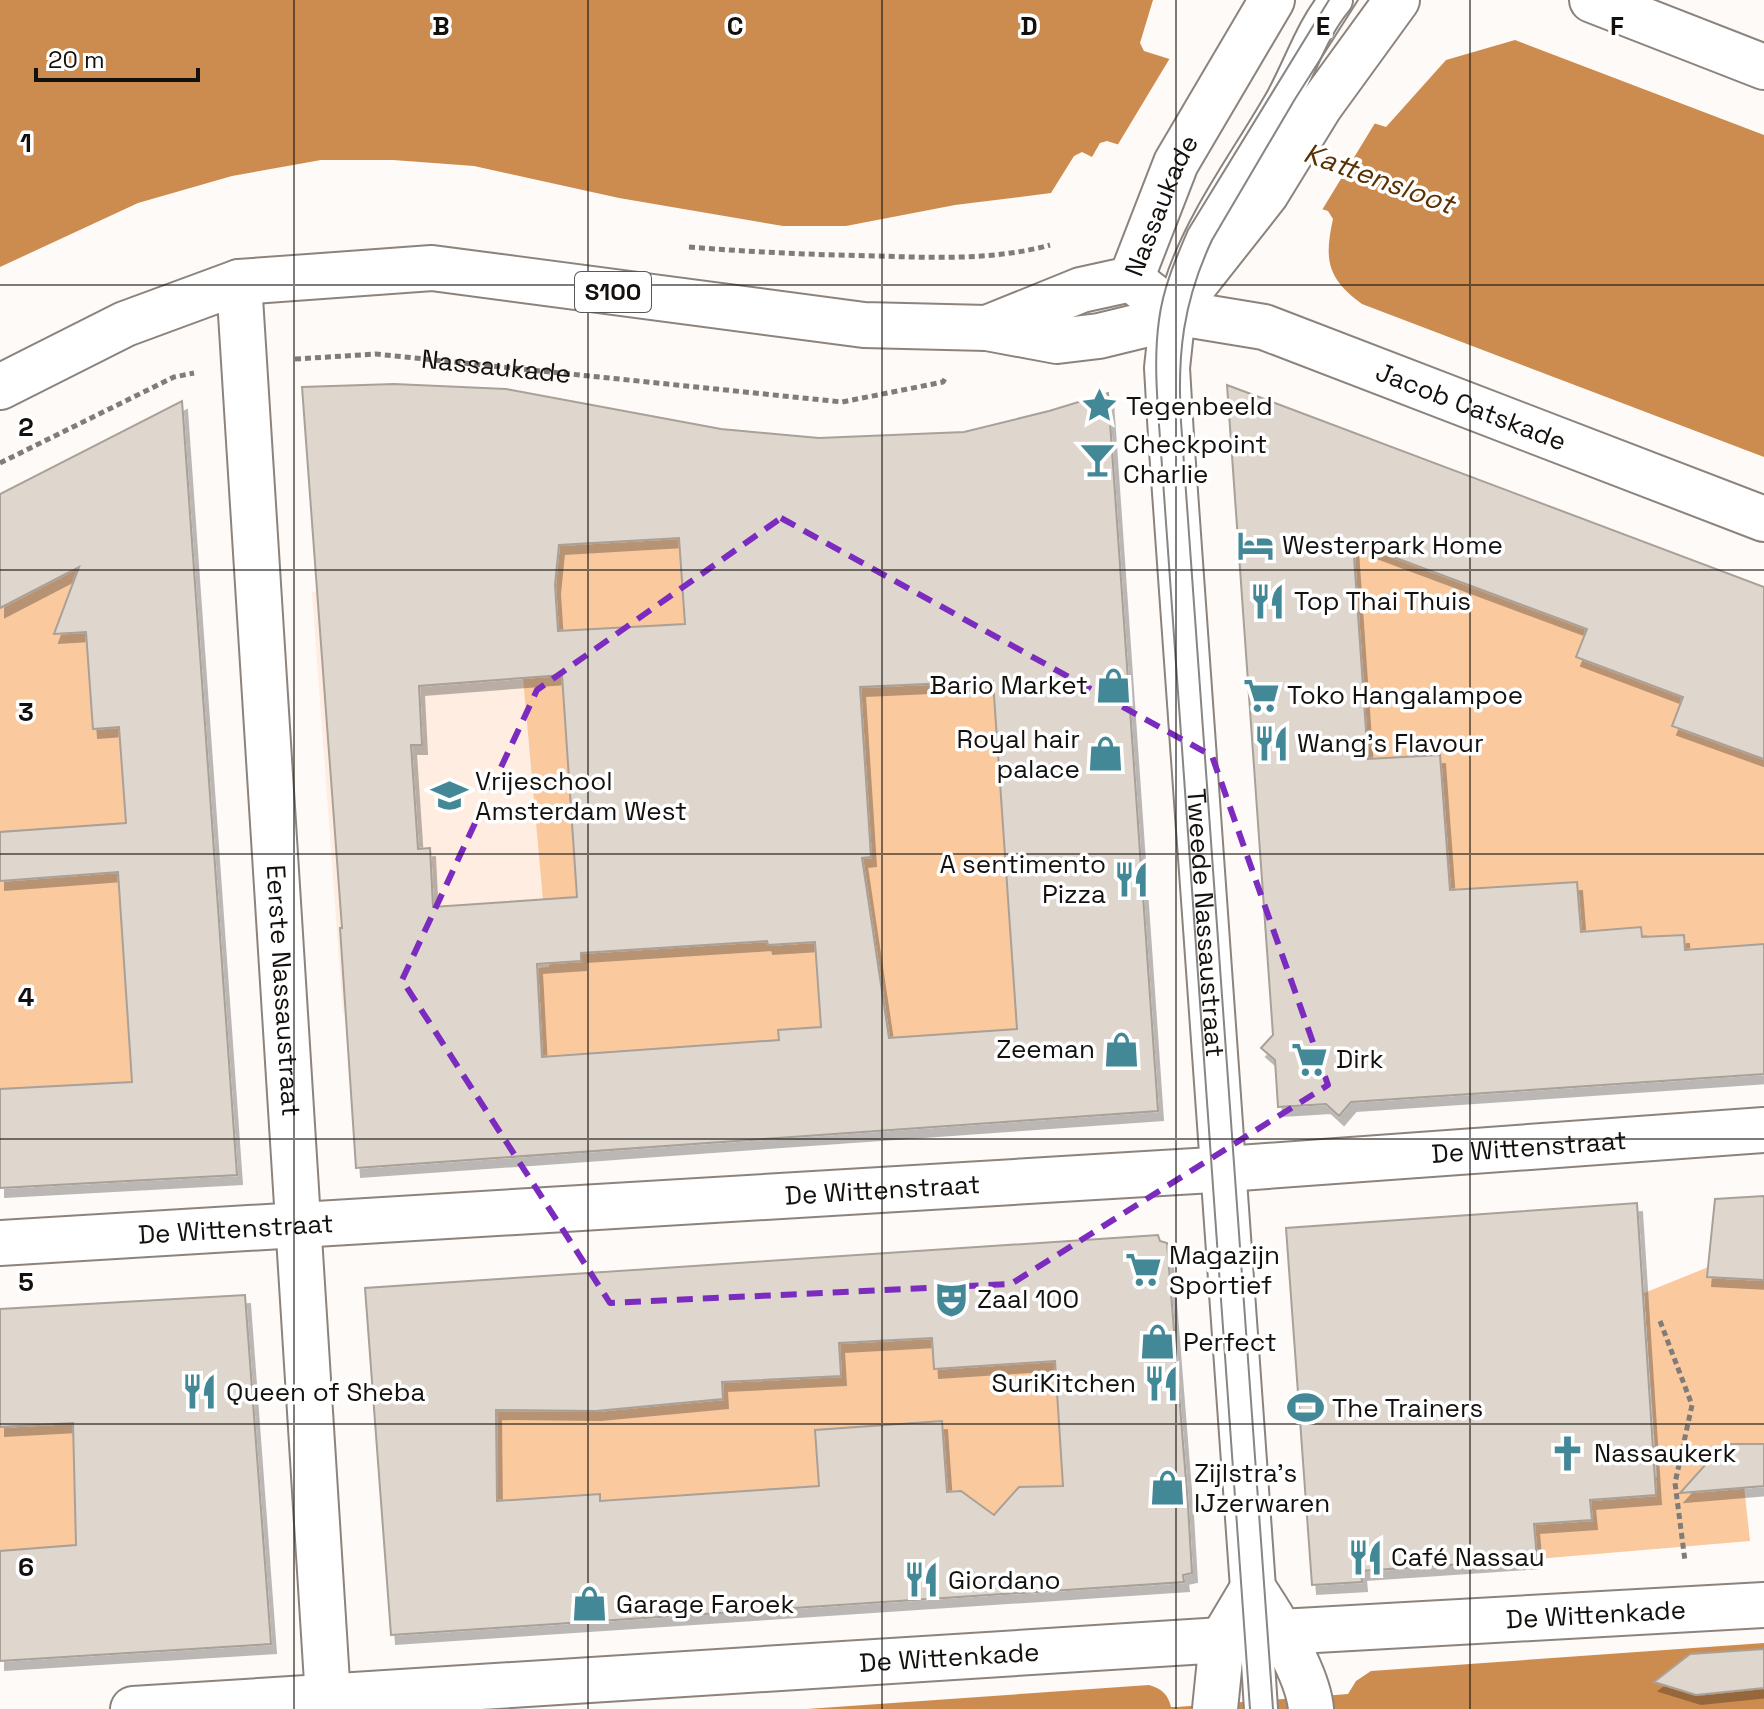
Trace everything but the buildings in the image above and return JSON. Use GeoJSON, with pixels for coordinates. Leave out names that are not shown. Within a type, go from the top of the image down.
{"type":"FeatureCollection","features":[{"type":"Feature","properties":{"kind":"street","name":"Nassaukade"},"geometry":{"type":"LineString","coordinates":[[987,328],[1081,290],[1131,279],[1176,163],[1272,0]]}},
{"type":"Feature","properties":{"kind":"street","name":"Nassaukade"},"geometry":{"type":"LineString","coordinates":[[0,387],[125,324],[239,282],[432,268],[864,325],[987,328],[1057,341],[1099,336],[1140,326],[1173,312],[1302,101],[1397,0]]}},
{"type":"Feature","properties":{"kind":"street"},"geometry":{"type":"LineString","coordinates":[[1592,0],[1764,67]]}},
{"type":"Feature","properties":{"kind":"street"},"geometry":{"type":"LineString","coordinates":[[1131,279],[1173,312]]}},
{"type":"Feature","properties":{"kind":"street","name":"Eerste Nassaustraat"},"geometry":{"type":"LineString","coordinates":[[239,282],[328,1698]]}},
{"type":"Feature","properties":{"kind":"street","name":"Jacob Catskade"},"geometry":{"type":"LineString","coordinates":[[1173,312],[1264,327],[1764,519]]}},
{"type":"Feature","properties":{"kind":"street","name":"Tweede Nassaustraat"},"geometry":{"type":"LineString","coordinates":[[1173,312],[1167,368],[1169,409],[1253,1588],[1253,1636],[1215,1706]]}},
{"type":"Feature","properties":{"kind":"street","name":"De Wittenstraat"},"geometry":{"type":"LineString","coordinates":[[0,1243],[1223,1170],[1764,1130]]}},
{"type":"Feature","properties":{"kind":"street","name":"De Wittenkade"},"geometry":{"type":"LineString","coordinates":[[133,1709],[1764,1605]]}},
{"type":"Feature","properties":{"kind":"street"},"geometry":{"type":"LineString","coordinates":[[1253,1636],[1310,1703]]}},
{"type":"Feature","properties":{"kind":"lane","name":"Nassaukade"},"geometry":{"type":"LineString","coordinates":[[1302,101],[1310,40],[1336,0]]}},
{"type":"Feature","properties":{"kind":"lane","name":"Nassaukade"},"geometry":{"type":"LineString","coordinates":[[1302,101],[1323,47],[1348,0]]}},
{"type":"Feature","properties":{"kind":"lane"},"geometry":{"type":"LineString","coordinates":[[1253,1636],[1261,1705]]}},
{"type":"Feature","properties":{"kind":"path"},"geometry":{"type":"LineString","coordinates":[[681,247],[775,254],[942,258],[1035,249],[1061,241]]}},
{"type":"Feature","properties":{"kind":"path","name":"Nassaukade"},"geometry":{"type":"LineString","coordinates":[[0,463],[174,377],[245,362],[376,354],[842,402],[943,382],[987,328]]}},
{"type":"Feature","properties":{"kind":"path"},"geometry":{"type":"LineString","coordinates":[[1660,1321],[1692,1405],[1675,1483],[1692,1610]]}},
{"type":"Feature","properties":{"kind":"highlighted area"},"geometry":{"type":"Polygon","coordinates":[[[781,518],[1212,756],[1328,1085],[1011,1284],[610,1303],[402,980],[537,690],[781,518]]]}},
{"type":"Feature","properties":{"kind":"shaded area"},"geometry":{"type":"Polygon","coordinates":[[[361,414],[1059,455],[1102,1033],[410,1094],[403,980],[549,967],[517,611],[361,414]]]}},
{"type":"Feature","properties":{"kind":"shaded area"},"geometry":{"type":"Polygon","coordinates":[[[1281,500],[1764,673],[1764,1024],[1330,1042],[1281,500]]]}},
{"type":"Feature","properties":{"kind":"shaded area"},"geometry":{"type":"Polygon","coordinates":[[[103,524],[165,1090],[0,1102],[0,577],[103,524]]]}},
{"type":"Feature","properties":{"kind":"shaded area","name":"Vrijeschool Amsterdam West"},"geometry":{"type":"Polygon","coordinates":[[[558,572],[584,1000],[343,1014],[312,592],[558,572]]]}},
{"type":"Feature","properties":{"kind":"shaded area"},"geometry":{"type":"Polygon","coordinates":[[[1764,1262],[1764,1456],[1741,1458],[1750,1541],[1537,1559],[1529,1491],[1657,1477],[1644,1293],[1711,1266],[1764,1262]]]}},
{"type":"Feature","properties":{"kind":"shaded area"},"geometry":{"type":"Polygon","coordinates":[[[1133,1286],[1159,1513],[464,1550],[441,1337],[1133,1286]]]}},
{"type":"Feature","properties":{"kind":"shaded area"},"geometry":{"type":"Polygon","coordinates":[[[176,1339],[192,1574],[0,1584],[0,1348],[176,1339]]]}},
{"type":"Feature","properties":{"kind":"water","name":"Kattensloot"},"geometry":{"type":"Polygon","coordinates":[[[0,0],[1153,0],[1140,43],[1144,51],[1386,127],[1446,60],[1515,40],[1764,135],[1764,457],[1362,304],[1341,286],[1331,267],[1329,246],[1333,219],[1328,211],[1107,141],[1100,143],[1092,157],[1082,152],[1074,156],[1051,193],[955,205],[846,226],[783,226],[619,198],[474,166],[393,160],[321,160],[232,176],[138,203],[0,267],[0,0]]]}},
{"type":"Feature","properties":{"kind":"water"},"geometry":{"type":"Polygon","coordinates":[[[1764,1643],[1764,1709],[807,1709],[1149,1685],[1164,1693],[1171,1707],[1177,1707],[1348,1694],[1356,1681],[1371,1671],[1764,1643]]]}},
{"type":"Feature","properties":{"kind":"pier"},"geometry":{"type":"Polygon","coordinates":[[[1170,58],[1375,123],[1322,210],[1117,146],[1170,58]]]}},
{"type":"Feature","properties":{"kind":"tram line"},"geometry":{"type":"LineString","coordinates":[[1250,1709],[1156,353],[1164,296],[1188,230],[1329,0]]}},
{"type":"Feature","properties":{"kind":"tram line"},"geometry":{"type":"LineString","coordinates":[[1273,1709],[1181,422],[1181,351],[1194,285],[1212,240],[1358,0]]}},
{"type":"Feature","properties":{"kind":"place","name":"Tegenbeeld"},"geometry":{"type":"Point","coordinates":[1100,406]}},
{"type":"Feature","properties":{"kind":"place","name":"Checkpoint Charlie"},"geometry":{"type":"Point","coordinates":[1097,459]}},
{"type":"Feature","properties":{"kind":"place","name":"Westerpark Home"},"geometry":{"type":"Point","coordinates":[1256,545]}},
{"type":"Feature","properties":{"kind":"place","name":"Top Thai Thuis"},"geometry":{"type":"Point","coordinates":[1268,601]}},
{"type":"Feature","properties":{"kind":"place","name":"Bario Market"},"geometry":{"type":"Point","coordinates":[1114,685]}},
{"type":"Feature","properties":{"kind":"place","name":"Toko Hangalampoe"},"geometry":{"type":"Point","coordinates":[1261,695]}},
{"type":"Feature","properties":{"kind":"place","name":"Wang's Flavour"},"geometry":{"type":"Point","coordinates":[1271,743]}},
{"type":"Feature","properties":{"kind":"place","name":"Royal hair palace"},"geometry":{"type":"Point","coordinates":[1106,754]}},
{"type":"Feature","properties":{"kind":"place","name":"Vrijeschool Amsterdam West"},"geometry":{"type":"Point","coordinates":[449,796]}},
{"type":"Feature","properties":{"kind":"place","name":"A sentimento Pizza"},"geometry":{"type":"Point","coordinates":[1132,879]}},
{"type":"Feature","properties":{"kind":"place","name":"Zeeman"},"geometry":{"type":"Point","coordinates":[1121,1049]}},
{"type":"Feature","properties":{"kind":"place","name":"Dirk"},"geometry":{"type":"Point","coordinates":[1310,1059]}},
{"type":"Feature","properties":{"kind":"place","name":"Magazijn Sportief"},"geometry":{"type":"Point","coordinates":[1143,1270]}},
{"type":"Feature","properties":{"kind":"place","name":"Zaal 100"},"geometry":{"type":"Point","coordinates":[951,1299]}},
{"type":"Feature","properties":{"kind":"place","name":"Perfect"},"geometry":{"type":"Point","coordinates":[1157,1342]}},
{"type":"Feature","properties":{"kind":"place","name":"SuriKitchen"},"geometry":{"type":"Point","coordinates":[1162,1383]}},
{"type":"Feature","properties":{"kind":"place","name":"Queen of Sheba"},"geometry":{"type":"Point","coordinates":[200,1392]}},
{"type":"Feature","properties":{"kind":"place","name":"The Trainers"},"geometry":{"type":"Point","coordinates":[1306,1408]}},
{"type":"Feature","properties":{"kind":"place","name":"Nassaukerk"},"geometry":{"type":"Point","coordinates":[1568,1453]}},
{"type":"Feature","properties":{"kind":"place","name":"Zijlstra's IJzerwaren"},"geometry":{"type":"Point","coordinates":[1168,1488]}},
{"type":"Feature","properties":{"kind":"place","name":"Café Nassau"},"geometry":{"type":"Point","coordinates":[1365,1557]}},
{"type":"Feature","properties":{"kind":"place","name":"Giordano"},"geometry":{"type":"Point","coordinates":[922,1580]}},
{"type":"Feature","properties":{"kind":"place","name":"Garage Faroek"},"geometry":{"type":"Point","coordinates":[590,1604]}}]}
